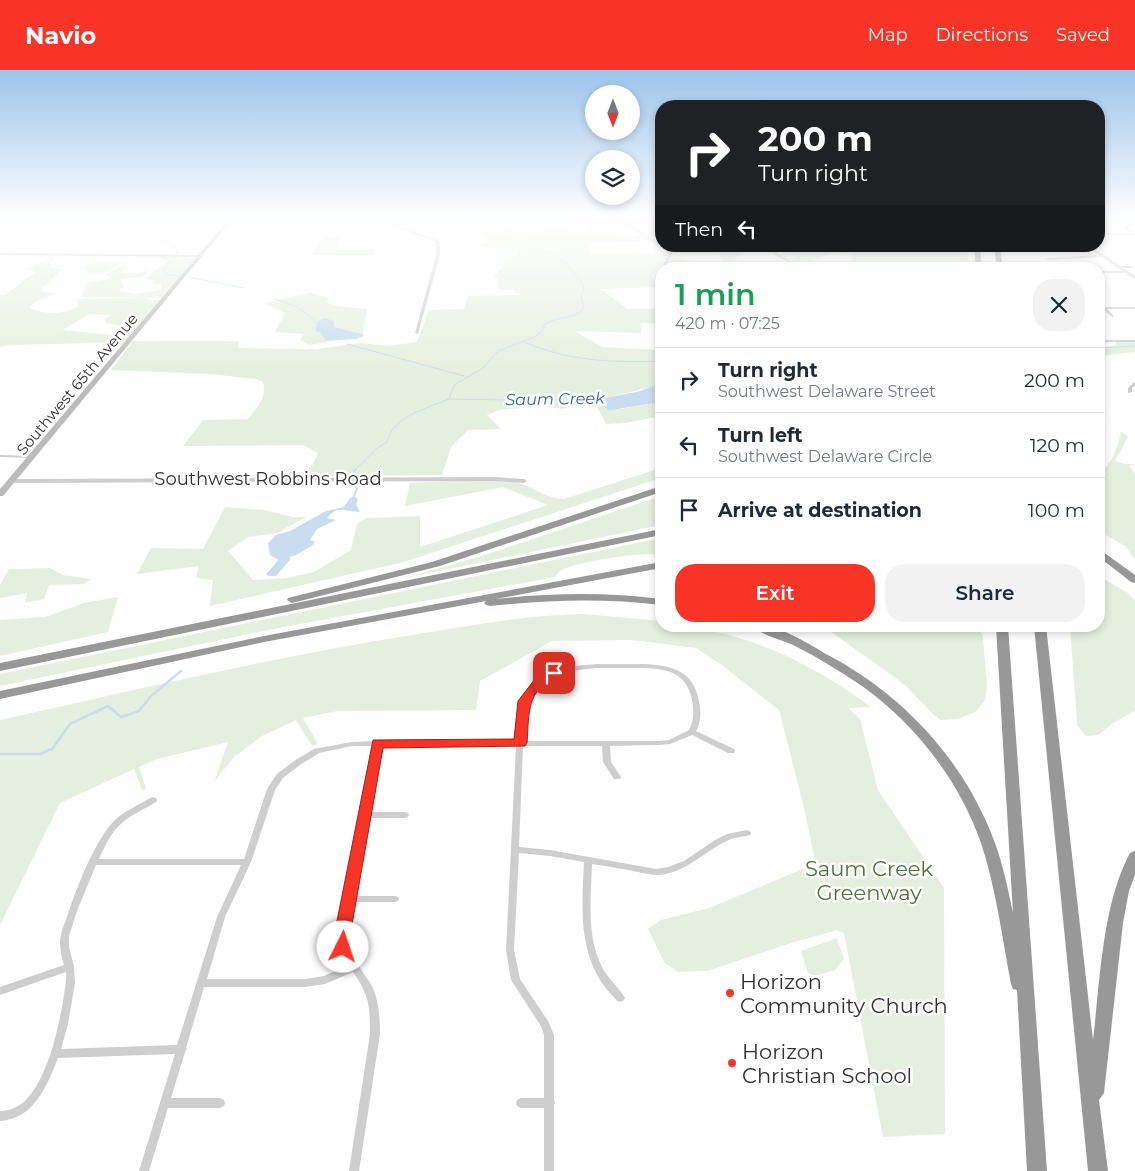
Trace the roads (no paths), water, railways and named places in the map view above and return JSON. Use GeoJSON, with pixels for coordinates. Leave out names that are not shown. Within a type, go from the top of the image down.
{"type":"FeatureCollection","features":[{"type":"Feature","properties":{"kind":"highway"},"geometry":{"type":"LineString","coordinates":[[127,640],[436,564],[655,492]]}},
{"type":"Feature","properties":{"kind":"highway"},"geometry":{"type":"LineString","coordinates":[[0,667],[655,533]]}},
{"type":"Feature","properties":{"kind":"highway"},"geometry":{"type":"LineString","coordinates":[[1105,557],[1135,580]]}},
{"type":"Feature","properties":{"kind":"highway"},"geometry":{"type":"LineString","coordinates":[[0,695],[264,639],[414,612],[512,591],[655,566]]}},
{"type":"Feature","properties":{"kind":"highway"},"geometry":{"type":"LineString","coordinates":[[414,612],[550,597],[610,597],[655,601]]}},
{"type":"Feature","properties":{"kind":"highway"},"geometry":{"type":"LineString","coordinates":[[773,632],[820,654],[866,682],[906,715],[946,761],[969,798],[988,842],[1027,1022]]}},
{"type":"Feature","properties":{"kind":"highway"},"geometry":{"type":"LineString","coordinates":[[1002,632],[1037,1171]]}},
{"type":"Feature","properties":{"kind":"highway"},"geometry":{"type":"LineString","coordinates":[[1041,632],[1098,1171]]}},
{"type":"Feature","properties":{"kind":"highway"},"geometry":{"type":"LineString","coordinates":[[1092,1114],[1115,923],[1122,891],[1135,857]]}},
{"type":"Feature","properties":{"kind":"main road","name":"Southwest 65th Avenue"},"geometry":{"type":"LineString","coordinates":[[0,494],[188,271]]}},
{"type":"Feature","properties":{"kind":"street"},"geometry":{"type":"LineString","coordinates":[[418,333],[434,271]]}},
{"type":"Feature","properties":{"kind":"street"},"geometry":{"type":"LineString","coordinates":[[1105,272],[1124,272],[1135,278]]}},
{"type":"Feature","properties":{"kind":"street"},"geometry":{"type":"LineString","coordinates":[[1105,308],[1135,308]]}},
{"type":"Feature","properties":{"kind":"street"},"geometry":{"type":"LineString","coordinates":[[1105,310],[1112,316]]}},
{"type":"Feature","properties":{"kind":"street"},"geometry":{"type":"LineString","coordinates":[[1105,341],[1135,341]]}},
{"type":"Feature","properties":{"kind":"street"},"geometry":{"type":"LineString","coordinates":[[1130,392],[1130,388],[1135,384]]}},
{"type":"Feature","properties":{"kind":"street"},"geometry":{"type":"LineString","coordinates":[[0,456],[32,456]]}},
{"type":"Feature","properties":{"kind":"street","name":"Southwest Robbins Road"},"geometry":{"type":"LineString","coordinates":[[12,480],[494,479],[524,481]]}},
{"type":"Feature","properties":{"kind":"street"},"geometry":{"type":"LineString","coordinates":[[144,1171],[221,917],[247,862],[271,789],[280,776],[297,762],[317,752],[352,744],[520,743],[606,744],[664,742],[680,738],[692,732],[698,716],[695,693],[689,682],[679,674],[652,666],[593,666],[554,673],[534,687],[524,701],[522,708],[520,743],[510,950],[516,980],[545,1024],[549,1035],[549,1171]]}},
{"type":"Feature","properties":{"kind":"street"},"geometry":{"type":"LineString","coordinates":[[692,732],[731,751]]}},
{"type":"Feature","properties":{"kind":"street"},"geometry":{"type":"LineString","coordinates":[[354,1171],[375,1034],[373,1000],[367,985],[343,947],[342,936],[378,743]]}},
{"type":"Feature","properties":{"kind":"street"},"geometry":{"type":"LineString","coordinates":[[606,744],[607,762],[617,777]]}},
{"type":"Feature","properties":{"kind":"street"},"geometry":{"type":"LineString","coordinates":[[0,1116],[12,1114],[29,1103],[37,1093],[54,1054],[68,1010],[71,982],[70,968],[65,954],[64,938],[103,841],[114,826],[123,818],[153,800]]}},
{"type":"Feature","properties":{"kind":"street"},"geometry":{"type":"LineString","coordinates":[[364,815],[405,815]]}},
{"type":"Feature","properties":{"kind":"street"},"geometry":{"type":"LineString","coordinates":[[515,850],[540,851],[644,871],[667,871],[686,864],[728,837],[747,833]]}},
{"type":"Feature","properties":{"kind":"street"},"geometry":{"type":"LineString","coordinates":[[588,861],[587,918],[592,952],[604,978],[620,998]]}},
{"type":"Feature","properties":{"kind":"street"},"geometry":{"type":"LineString","coordinates":[[94,862],[247,862]]}},
{"type":"Feature","properties":{"kind":"street"},"geometry":{"type":"LineString","coordinates":[[349,899],[395,899]]}},
{"type":"Feature","properties":{"kind":"street"},"geometry":{"type":"LineString","coordinates":[[201,983],[305,983],[325,980],[354,967]]}},
{"type":"Feature","properties":{"kind":"street"},"geometry":{"type":"LineString","coordinates":[[0,991],[70,968]]}},
{"type":"Feature","properties":{"kind":"street"},"geometry":{"type":"LineString","coordinates":[[54,1054],[182,1049]]}},
{"type":"Feature","properties":{"kind":"street"},"geometry":{"type":"LineString","coordinates":[[165,1102],[220,1103]]}},
{"type":"Feature","properties":{"kind":"street"},"geometry":{"type":"LineString","coordinates":[[522,1103],[550,1103]]}},
{"type":"Feature","properties":{"kind":"water"},"geometry":{"type":"Polygon","coordinates":[[[325,318],[334,321],[334,327],[363,334],[364,336],[356,339],[326,341],[320,332],[315,331],[318,321],[325,318]]]}},
{"type":"Feature","properties":{"kind":"water"},"geometry":{"type":"Polygon","coordinates":[[[655,385],[655,403],[611,410],[608,410],[603,405],[603,398],[637,392],[655,385]]]}},
{"type":"Feature","properties":{"kind":"water"},"geometry":{"type":"Polygon","coordinates":[[[356,497],[358,500],[356,504],[360,512],[338,510],[331,514],[327,518],[336,520],[317,529],[310,540],[315,542],[313,545],[296,555],[279,560],[270,555],[268,543],[276,535],[290,531],[326,511],[344,507],[350,498],[356,497]]]}},
{"type":"Feature","properties":{"kind":"waterway"},"geometry":{"type":"LineString","coordinates":[[163,271],[168,275],[180,276]]}},
{"type":"Feature","properties":{"kind":"waterway","name":"Saum Creek"},"geometry":{"type":"LineString","coordinates":[[449,399],[454,385],[483,368],[498,351],[535,337],[545,328],[543,326],[553,320],[570,317],[584,308],[581,297],[584,286],[572,271]]}},
{"type":"Feature","properties":{"kind":"waterway"},"geometry":{"type":"LineString","coordinates":[[188,277],[244,288]]}},
{"type":"Feature","properties":{"kind":"waterway"},"geometry":{"type":"LineString","coordinates":[[274,299],[298,308],[309,315],[318,325]]}},
{"type":"Feature","properties":{"kind":"waterway"},"geometry":{"type":"LineString","coordinates":[[524,342],[574,357],[626,362],[655,361]]}},
{"type":"Feature","properties":{"kind":"waterway"},"geometry":{"type":"LineString","coordinates":[[347,344],[464,376]]}},
{"type":"Feature","properties":{"kind":"waterway","name":"Saum Creek"},"geometry":{"type":"LineString","coordinates":[[1105,348],[1135,346]]}},
{"type":"Feature","properties":{"kind":"waterway","name":"Saum Creek"},"geometry":{"type":"LineString","coordinates":[[353,498],[357,489],[354,482],[354,471],[377,448],[386,443],[392,430],[402,420],[414,413],[449,399]]}},
{"type":"Feature","properties":{"kind":"waterway","name":"Saum Creek"},"geometry":{"type":"LineString","coordinates":[[449,399],[568,401],[604,399]]}},
{"type":"Feature","properties":{"kind":"waterway","name":"Saum Creek"},"geometry":{"type":"LineString","coordinates":[[272,574],[285,559]]}},
{"type":"Feature","properties":{"kind":"waterway","name":"Saum Creek"},"geometry":{"type":"LineString","coordinates":[[0,754],[40,754],[52,749],[70,724],[108,706],[121,717],[139,711],[151,696],[181,671]]}},
{"type":"Feature","properties":{"kind":"place","name":"Horizon Community Church"},"geometry":{"type":"Point","coordinates":[730,993]}},
{"type":"Feature","properties":{"kind":"place","name":"Horizon Christian School"},"geometry":{"type":"Point","coordinates":[732,1063]}},
{"type":"Feature","properties":{"kind":"park label","name":"Saum Creek Greenway"},"geometry":{"type":"Point","coordinates":[869,880]}}]}
